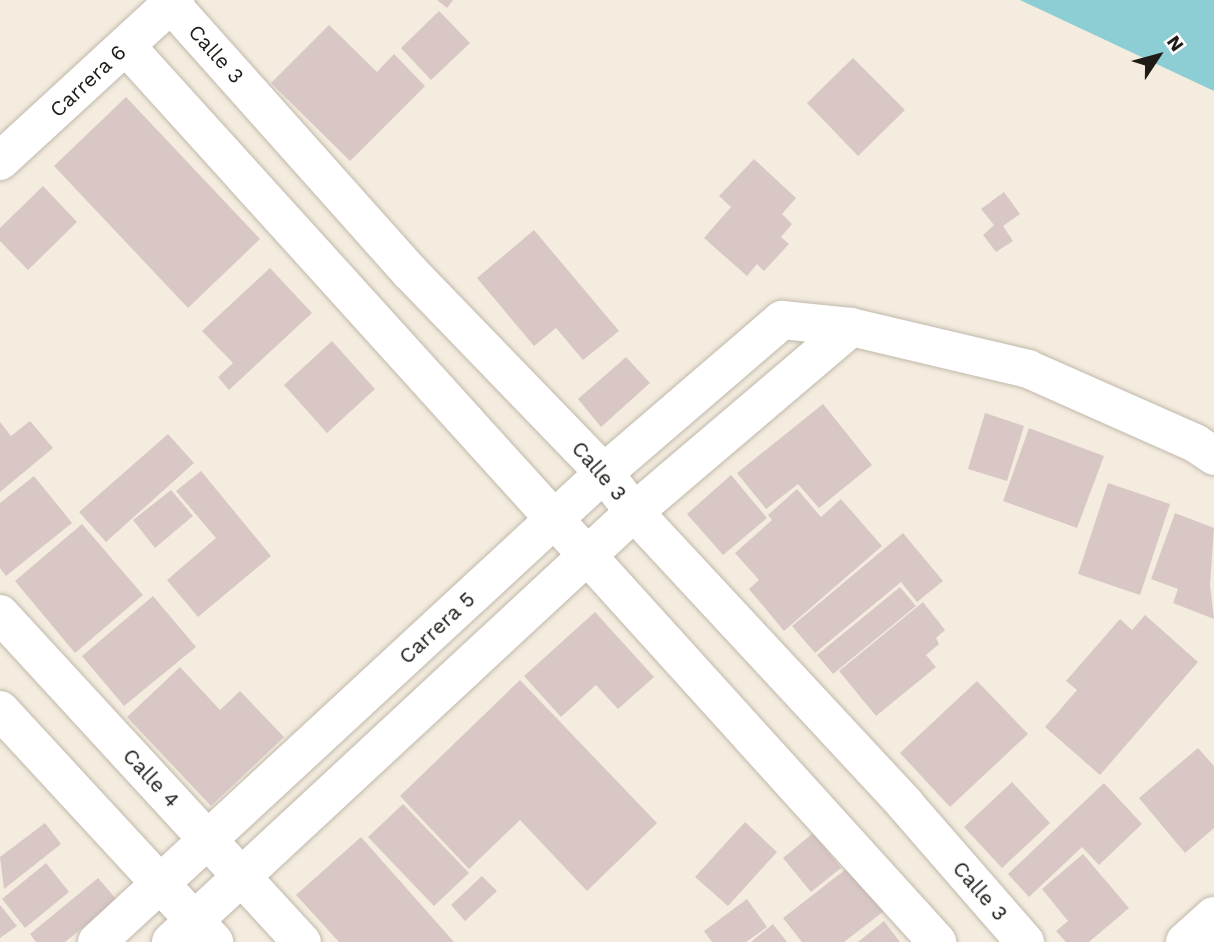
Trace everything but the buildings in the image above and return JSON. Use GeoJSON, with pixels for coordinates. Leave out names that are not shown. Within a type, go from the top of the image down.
{"type":"FeatureCollection","features":[{"type":"Feature","properties":{"kind":"street","name":"Carrera 6"},"geometry":{"type":"LineString","coordinates":[[0,161],[173,2]]}},
{"type":"Feature","properties":{"kind":"street","name":"Calle 3"},"geometry":{"type":"LineString","coordinates":[[173,2],[410,272],[604,473],[634,512],[905,804],[1025,942]]}},
{"type":"Feature","properties":{"kind":"street"},"geometry":{"type":"LineString","coordinates":[[126,46],[937,942]]}},
{"type":"Feature","properties":{"kind":"street","name":"Carrera 5"},"geometry":{"type":"LineString","coordinates":[[97,942],[604,473],[782,320],[851,327]]}},
{"type":"Feature","properties":{"kind":"street"},"geometry":{"type":"LineString","coordinates":[[0,710],[160,883],[193,935],[242,877],[634,512],[851,327],[1028,369],[1195,443],[1214,456]]}},
{"type":"Feature","properties":{"kind":"street","name":"Calle 4"},"geometry":{"type":"LineString","coordinates":[[0,614],[302,942]]}},
{"type":"Feature","properties":{"kind":"street"},"geometry":{"type":"LineString","coordinates":[[1185,942],[1214,916]]}},
{"type":"Feature","properties":{"kind":"water"},"geometry":{"type":"Polygon","coordinates":[[[1020,0],[1214,0],[1214,91],[1020,0]]]}}]}
